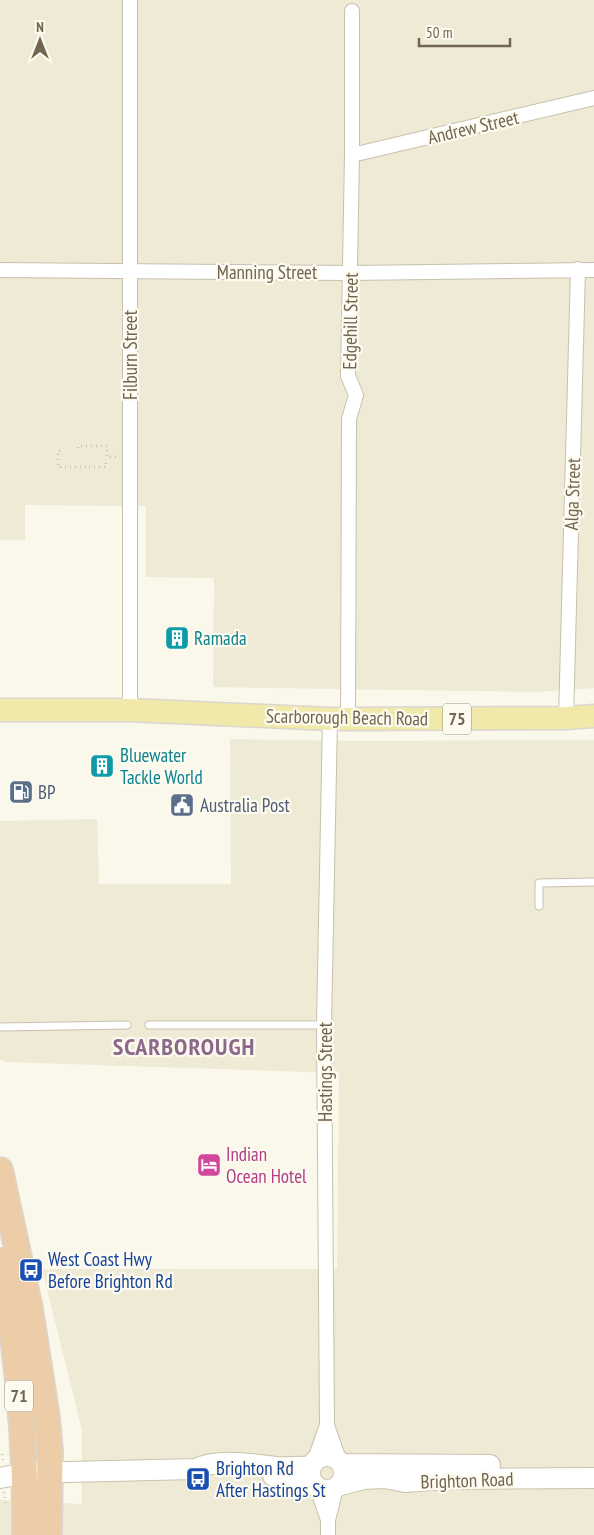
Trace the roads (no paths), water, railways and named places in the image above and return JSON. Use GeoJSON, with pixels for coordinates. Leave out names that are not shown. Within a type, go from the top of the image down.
{"type":"FeatureCollection","features":[{"type":"Feature","properties":{"kind":"highway","name":"71"},"geometry":{"type":"LineString","coordinates":[[0,1170],[30,1309],[47,1418],[50,1451],[49,1535]]}},
{"type":"Feature","properties":{"kind":"highway","name":"71"},"geometry":{"type":"LineString","coordinates":[[0,1261],[11,1320],[23,1438],[25,1535]]}},
{"type":"Feature","properties":{"kind":"main road","name":"Scarborough Beach Road"},"geometry":{"type":"LineString","coordinates":[[0,710],[130,710],[339,719],[566,718],[594,716]]}},
{"type":"Feature","properties":{"kind":"main road","name":"Scarborough Beach Road"},"geometry":{"type":"LineString","coordinates":[[0,722],[130,710]]}},
{"type":"Feature","properties":{"kind":"street","name":"Filburn Street"},"geometry":{"type":"LineString","coordinates":[[130,0],[130,710]]}},
{"type":"Feature","properties":{"kind":"street","name":"Edgehill Street"},"geometry":{"type":"LineString","coordinates":[[339,719],[349,419],[356,395],[348,376],[352,155],[352,11]]}},
{"type":"Feature","properties":{"kind":"street","name":"Andrew Street"},"geometry":{"type":"LineString","coordinates":[[352,155],[594,98]]}},
{"type":"Feature","properties":{"kind":"street","name":"Alga Street"},"geometry":{"type":"LineString","coordinates":[[566,718],[578,269]]}},
{"type":"Feature","properties":{"kind":"street","name":"Manning Street"},"geometry":{"type":"LineString","coordinates":[[0,270],[350,273],[594,270]]}},
{"type":"Feature","properties":{"kind":"street","name":"Hastings Street"},"geometry":{"type":"LineString","coordinates":[[328,1535],[328,1520],[322,1479],[327,1425],[324,1025],[339,719]]}},
{"type":"Feature","properties":{"kind":"street","name":"Hastings Street"},"geometry":{"type":"LineString","coordinates":[[327,1425],[340,1462]]}},
{"type":"Feature","properties":{"kind":"street","name":"Brighton Road"},"geometry":{"type":"LineString","coordinates":[[322,1479],[323,1456],[334,1457],[340,1462],[594,1465]]}},
{"type":"Feature","properties":{"kind":"street"},"geometry":{"type":"LineString","coordinates":[[322,1479],[345,1474],[340,1462]]}},
{"type":"Feature","properties":{"kind":"street","name":"Brighton Road"},"geometry":{"type":"LineString","coordinates":[[0,1466],[25,1473]]}},
{"type":"Feature","properties":{"kind":"street","name":"Brighton Road"},"geometry":{"type":"LineString","coordinates":[[0,1478],[25,1473],[195,1469],[206,1476],[282,1476],[322,1479],[384,1478],[405,1482],[446,1479],[594,1478]]}},
{"type":"Feature","properties":{"kind":"lane"},"geometry":{"type":"LineString","coordinates":[[538,906],[539,883],[594,882]]}},
{"type":"Feature","properties":{"kind":"lane"},"geometry":{"type":"LineString","coordinates":[[149,1024],[324,1025]]}},
{"type":"Feature","properties":{"kind":"lane"},"geometry":{"type":"LineString","coordinates":[[0,1027],[127,1025]]}},
{"type":"Feature","properties":{"kind":"place","name":"Ramada"},"geometry":{"type":"Point","coordinates":[177,638]}},
{"type":"Feature","properties":{"kind":"place","name":"Bluewater Tackle World"},"geometry":{"type":"Point","coordinates":[102,766]}},
{"type":"Feature","properties":{"kind":"place","name":"BP"},"geometry":{"type":"Point","coordinates":[21,792]}},
{"type":"Feature","properties":{"kind":"place","name":"Australia Post"},"geometry":{"type":"Point","coordinates":[182,805]}},
{"type":"Feature","properties":{"kind":"place","name":"Indian Ocean Hotel"},"geometry":{"type":"Point","coordinates":[209,1165]}},
{"type":"Feature","properties":{"kind":"place","name":"West Coast Hwy Before Brighton Rd"},"geometry":{"type":"Point","coordinates":[31,1270]}},
{"type":"Feature","properties":{"kind":"place","name":"Brighton Rd After Hastings St"},"geometry":{"type":"Point","coordinates":[198,1479]}},
{"type":"Feature","properties":{"kind":"district","name":"SCARBOROUGH"},"geometry":{"type":"Point","coordinates":[184,1047]}}]}
